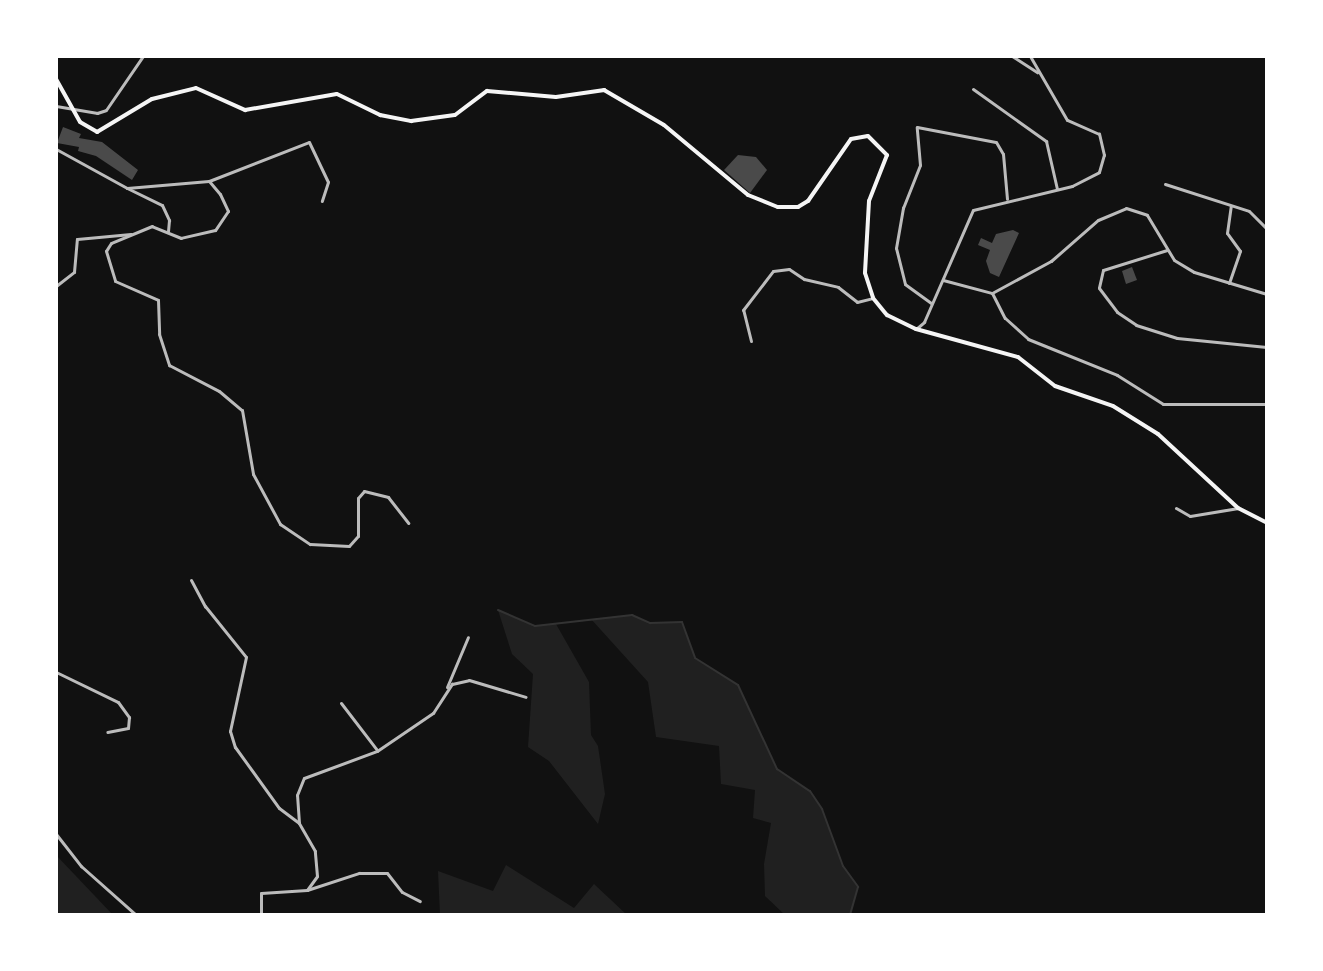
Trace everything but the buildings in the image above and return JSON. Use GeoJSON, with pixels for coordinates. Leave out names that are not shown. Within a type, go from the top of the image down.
{"type":"FeatureCollection","features":[{"type":"Feature","properties":{"kind":"main road"},"geometry":{"type":"LineString","coordinates":[[56,79],[84,126],[97,132],[152,99],[203,88],[239,110],[331,93],[380,115],[411,121],[455,115],[487,91],[556,97],[604,90],[621,96],[748,195],[790,208],[808,201],[851,139],[861,135],[878,140],[887,155],[867,210],[865,273],[873,298],[887,315],[916,329],[1018,357],[1055,386],[1113,406],[1158,434],[1238,508],[1267,523]]}},
{"type":"Feature","properties":{"kind":"street"},"geometry":{"type":"LineString","coordinates":[[56,106],[75,110],[106,110],[143,56]]}},
{"type":"Feature","properties":{"kind":"street"},"geometry":{"type":"LineString","coordinates":[[1012,56],[1037,72]]}},
{"type":"Feature","properties":{"kind":"street"},"geometry":{"type":"LineString","coordinates":[[916,329],[924,322],[969,214],[984,204],[1057,190],[1096,176],[1104,155],[1102,139],[1095,131],[1067,120],[1030,56]]}},
{"type":"Feature","properties":{"kind":"street"},"geometry":{"type":"LineString","coordinates":[[973,89],[1046,141],[1057,190]]}},
{"type":"Feature","properties":{"kind":"street"},"geometry":{"type":"LineString","coordinates":[[931,303],[905,284],[896,248],[903,208],[920,165],[917,127],[996,142],[1003,154],[1007,199]]}},
{"type":"Feature","properties":{"kind":"street"},"geometry":{"type":"LineString","coordinates":[[127,188],[209,181],[309,142],[328,182],[322,201]]}},
{"type":"Feature","properties":{"kind":"street"},"geometry":{"type":"LineString","coordinates":[[56,149],[162,205],[169,220],[167,231]]}},
{"type":"Feature","properties":{"kind":"street"},"geometry":{"type":"LineString","coordinates":[[209,181],[228,211],[221,224],[190,239],[152,226],[108,246],[113,278],[158,300],[164,354],[175,371],[206,383],[242,410],[253,474],[280,524],[319,546],[349,546],[358,536],[358,498],[364,491],[388,497],[408,523]]}},
{"type":"Feature","properties":{"kind":"street"},"geometry":{"type":"LineString","coordinates":[[1165,184],[1256,214],[1267,229]]}},
{"type":"Feature","properties":{"kind":"street"},"geometry":{"type":"LineString","coordinates":[[1229,283],[1240,251],[1227,233],[1231,206]]}},
{"type":"Feature","properties":{"kind":"street"},"geometry":{"type":"LineString","coordinates":[[943,280],[992,293],[1051,261],[1081,232],[1121,209],[1147,215],[1167,250],[1194,272],[1267,294]]}},
{"type":"Feature","properties":{"kind":"street"},"geometry":{"type":"LineString","coordinates":[[56,286],[74,272],[77,239],[133,234]]}},
{"type":"Feature","properties":{"kind":"street"},"geometry":{"type":"LineString","coordinates":[[1167,250],[1122,260],[1103,270],[1099,288],[1117,312],[1136,325],[1177,338],[1267,347]]}},
{"type":"Feature","properties":{"kind":"street"},"geometry":{"type":"LineString","coordinates":[[751,341],[743,310],[773,271],[789,269],[804,279],[838,287],[857,302],[873,298]]}},
{"type":"Feature","properties":{"kind":"street"},"geometry":{"type":"LineString","coordinates":[[992,293],[1005,318],[1028,339],[1117,375],[1163,404],[1267,404]]}},
{"type":"Feature","properties":{"kind":"street"},"geometry":{"type":"LineString","coordinates":[[924,322],[926,332]]}},
{"type":"Feature","properties":{"kind":"street"},"geometry":{"type":"LineString","coordinates":[[1176,508],[1190,516],[1238,508]]}},
{"type":"Feature","properties":{"kind":"street"},"geometry":{"type":"LineString","coordinates":[[191,580],[205,606],[246,657],[230,731],[235,747],[279,808],[299,823]]}},
{"type":"Feature","properties":{"kind":"street"},"geometry":{"type":"LineString","coordinates":[[307,890],[317,876],[318,861],[299,823],[297,795],[304,778],[377,751],[433,713],[446,691],[468,637]]}},
{"type":"Feature","properties":{"kind":"street"},"geometry":{"type":"LineString","coordinates":[[56,672],[109,696],[125,710],[130,724],[126,731],[107,732]]}},
{"type":"Feature","properties":{"kind":"street"},"geometry":{"type":"LineString","coordinates":[[446,691],[452,684],[469,680],[526,697]]}},
{"type":"Feature","properties":{"kind":"street"},"geometry":{"type":"LineString","coordinates":[[341,703],[377,751]]}},
{"type":"Feature","properties":{"kind":"street"},"geometry":{"type":"LineString","coordinates":[[56,834],[81,866],[136,915]]}},
{"type":"Feature","properties":{"kind":"street"},"geometry":{"type":"LineString","coordinates":[[261,915],[258,899],[265,892],[307,890],[359,873],[387,873],[402,892],[420,901]]}},
{"type":"Feature","properties":{"kind":"shaded area"},"geometry":{"type":"Polygon","coordinates":[[[498,610],[535,626],[556,624],[589,682],[591,735],[598,746],[605,794],[598,824],[549,761],[528,747],[533,674],[512,654],[498,610]]]}},
{"type":"Feature","properties":{"kind":"shaded area"},"geometry":{"type":"Polygon","coordinates":[[[632,615],[650,623],[682,622],[695,658],[738,685],[777,769],[810,791],[822,809],[843,866],[858,887],[850,915],[785,915],[765,896],[764,864],[771,823],[753,818],[755,790],[721,784],[719,746],[656,737],[648,682],[591,619],[632,615]]]}},
{"type":"Feature","properties":{"kind":"shaded area"},"geometry":{"type":"Polygon","coordinates":[[[56,855],[113,915],[56,915],[56,855]]]}},
{"type":"Feature","properties":{"kind":"shaded area"},"geometry":{"type":"Polygon","coordinates":[[[506,865],[574,908],[594,884],[627,915],[440,915],[438,871],[493,891],[506,865]]]}},
{"type":"Feature","properties":{"kind":"waterway"},"geometry":{"type":"LineString","coordinates":[[498,610],[535,626],[632,615],[650,623],[682,622],[695,658],[738,685],[777,769],[810,791],[822,809],[843,866],[858,887],[850,915]]}}]}
